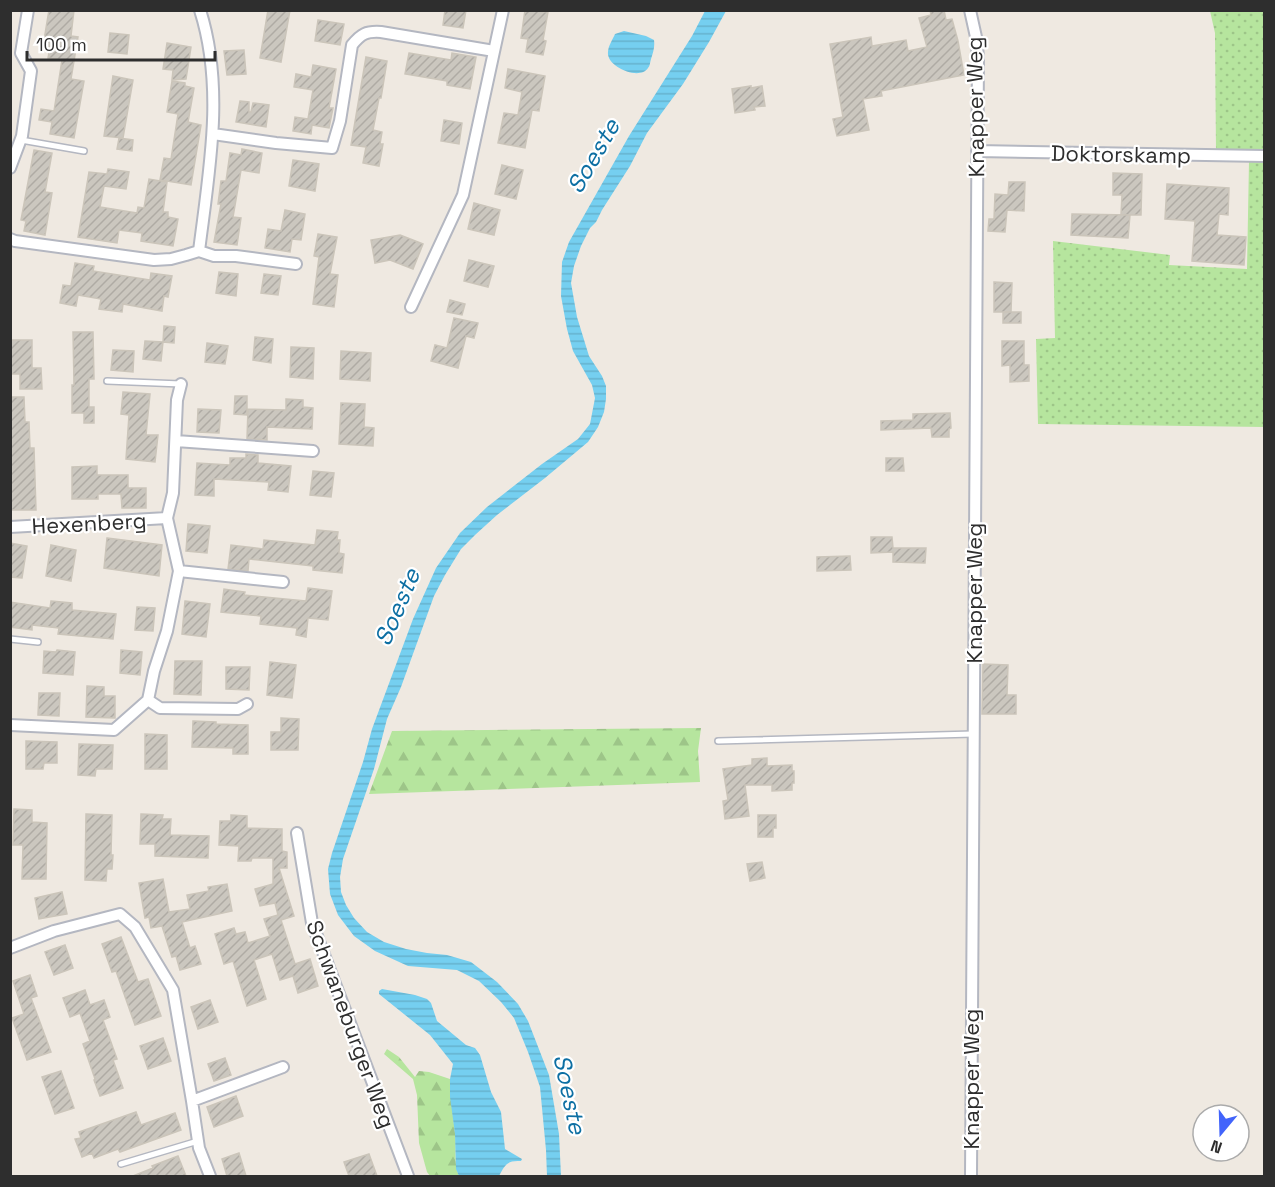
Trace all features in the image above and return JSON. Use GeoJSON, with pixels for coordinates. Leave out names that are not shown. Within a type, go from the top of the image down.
{"type":"FeatureCollection","features":[{"type":"Feature","properties":{"kind":"street"},"geometry":{"type":"LineString","coordinates":[[10,168],[21,140],[31,71],[21,53],[28,10]]}},
{"type":"Feature","properties":{"kind":"street"},"geometry":{"type":"LineString","coordinates":[[199,251],[213,134],[213,82],[206,29],[200,10]]}},
{"type":"Feature","properties":{"kind":"street"},"geometry":{"type":"LineString","coordinates":[[411,307],[463,195],[503,10]]}},
{"type":"Feature","properties":{"kind":"street","name":"Knapper Weg"},"geometry":{"type":"LineString","coordinates":[[970,10],[978,57],[971,1176]]}},
{"type":"Feature","properties":{"kind":"street"},"geometry":{"type":"LineString","coordinates":[[213,134],[332,148],[340,122],[352,45],[360,35],[381,32],[494,51]]}},
{"type":"Feature","properties":{"kind":"street","name":"Doktorskamp"},"geometry":{"type":"LineString","coordinates":[[977,151],[1264,156]]}},
{"type":"Feature","properties":{"kind":"street"},"geometry":{"type":"LineString","coordinates":[[10,239],[154,260],[171,259],[199,251],[214,255],[296,264]]}},
{"type":"Feature","properties":{"kind":"street"},"geometry":{"type":"LineString","coordinates":[[10,725],[114,730],[148,700],[153,671],[167,631],[179,571],[167,518],[173,493],[177,400],[181,384]]}},
{"type":"Feature","properties":{"kind":"street"},"geometry":{"type":"LineString","coordinates":[[176,441],[314,451]]}},
{"type":"Feature","properties":{"kind":"street","name":"Hexenberg"},"geometry":{"type":"LineString","coordinates":[[10,527],[167,518]]}},
{"type":"Feature","properties":{"kind":"street"},"geometry":{"type":"LineString","coordinates":[[179,571],[283,582]]}},
{"type":"Feature","properties":{"kind":"street"},"geometry":{"type":"LineString","coordinates":[[148,700],[160,708],[238,710],[247,704]]}},
{"type":"Feature","properties":{"kind":"street","name":"Schwaneburger Weg"},"geometry":{"type":"LineString","coordinates":[[297,833],[312,923],[408,1176]]}},
{"type":"Feature","properties":{"kind":"street"},"geometry":{"type":"LineString","coordinates":[[10,948],[54,931],[120,914],[135,927],[173,990],[199,1148],[210,1176]]}},
{"type":"Feature","properties":{"kind":"street"},"geometry":{"type":"LineString","coordinates":[[192,1101],[283,1067]]}},
{"type":"Feature","properties":{"kind":"lane"},"geometry":{"type":"LineString","coordinates":[[21,140],[84,152]]}},
{"type":"Feature","properties":{"kind":"lane"},"geometry":{"type":"LineString","coordinates":[[107,381],[181,384]]}},
{"type":"Feature","properties":{"kind":"lane"},"geometry":{"type":"LineString","coordinates":[[10,639],[38,642]]}},
{"type":"Feature","properties":{"kind":"lane"},"geometry":{"type":"LineString","coordinates":[[718,741],[973,734]]}},
{"type":"Feature","properties":{"kind":"lane"},"geometry":{"type":"LineString","coordinates":[[121,1164],[198,1141]]}},
{"type":"Feature","properties":{"kind":"green space"},"geometry":{"type":"Polygon","coordinates":[[[1210,11],[1264,11],[1264,153],[1216,152],[1215,33],[1210,11]]]}},
{"type":"Feature","properties":{"kind":"green space"},"geometry":{"type":"Polygon","coordinates":[[[1249,161],[1264,161],[1264,427],[1038,424],[1036,339],[1055,338],[1053,241],[1170,255],[1169,265],[1247,269],[1249,161]]]}},
{"type":"Feature","properties":{"kind":"green space"},"geometry":{"type":"Polygon","coordinates":[[[701,728],[698,751],[700,782],[369,794],[392,731],[701,728]]]}},
{"type":"Feature","properties":{"kind":"green space"},"geometry":{"type":"Polygon","coordinates":[[[387,1049],[399,1057],[415,1077],[419,1071],[450,1079],[456,1166],[459,1176],[430,1176],[427,1172],[419,1143],[417,1095],[413,1079],[384,1054],[387,1049]]]}},
{"type":"Feature","properties":{"kind":"water"},"geometry":{"type":"Polygon","coordinates":[[[705,11],[726,11],[683,84],[647,133],[630,166],[590,228],[574,266],[571,283],[577,317],[589,356],[606,386],[604,412],[598,427],[588,442],[475,535],[461,549],[445,575],[434,596],[387,719],[374,769],[343,859],[340,877],[341,892],[346,905],[367,932],[384,942],[406,949],[447,955],[471,962],[497,982],[518,1004],[528,1021],[549,1075],[559,1134],[561,1176],[547,1176],[540,1087],[514,1018],[479,981],[457,970],[408,966],[375,951],[354,936],[338,915],[330,894],[328,869],[372,729],[413,619],[436,568],[460,533],[487,507],[578,439],[590,424],[595,398],[592,385],[573,351],[567,329],[561,296],[562,262],[569,242],[629,136],[692,36],[705,11]]]}},
{"type":"Feature","properties":{"kind":"water"},"geometry":{"type":"Polygon","coordinates":[[[624,31],[654,40],[650,65],[644,72],[624,71],[612,63],[609,58],[609,47],[615,34],[624,31]]]}},
{"type":"Feature","properties":{"kind":"water"},"geometry":{"type":"Polygon","coordinates":[[[382,989],[427,999],[431,1003],[437,1021],[466,1045],[475,1048],[480,1055],[491,1092],[501,1112],[505,1149],[522,1159],[521,1161],[512,1161],[507,1164],[499,1176],[459,1176],[456,1169],[455,1134],[450,1097],[453,1064],[430,1035],[379,994],[382,989]]]}},
{"type":"Feature","properties":{"kind":"building"},"geometry":{"type":"Polygon","coordinates":[[[49,10],[74,10],[71,36],[78,37],[71,79],[84,81],[74,138],[50,134],[52,122],[39,120],[41,109],[54,111],[62,60],[48,58],[50,47],[43,46],[49,10]]]}},
{"type":"Feature","properties":{"kind":"building"},"geometry":{"type":"Polygon","coordinates":[[[268,10],[290,10],[281,62],[260,58],[268,10]]]}},
{"type":"Feature","properties":{"kind":"building"},"geometry":{"type":"Polygon","coordinates":[[[445,10],[466,10],[463,28],[443,25],[445,10]]]}},
{"type":"Feature","properties":{"kind":"building"},"geometry":{"type":"Polygon","coordinates":[[[525,10],[548,12],[543,55],[526,52],[528,39],[521,38],[525,10]]]}},
{"type":"Feature","properties":{"kind":"building"},"geometry":{"type":"Polygon","coordinates":[[[930,10],[944,10],[946,20],[952,19],[964,75],[881,91],[882,96],[863,99],[869,130],[837,136],[833,119],[843,117],[830,44],[871,37],[872,46],[906,40],[908,51],[927,47],[919,18],[931,15],[930,10]]]}},
{"type":"Feature","properties":{"kind":"building"},"geometry":{"type":"Polygon","coordinates":[[[318,20],[344,24],[340,45],[315,41],[318,20]]]}},
{"type":"Feature","properties":{"kind":"building"},"geometry":{"type":"Polygon","coordinates":[[[110,33],[129,35],[127,54],[108,52],[110,33]]]}},
{"type":"Feature","properties":{"kind":"building"},"geometry":{"type":"Polygon","coordinates":[[[167,43],[191,47],[186,79],[172,80],[173,70],[163,69],[167,43]]]}},
{"type":"Feature","properties":{"kind":"building"},"geometry":{"type":"Polygon","coordinates":[[[244,50],[246,74],[227,75],[224,51],[244,50]]]}},
{"type":"Feature","properties":{"kind":"building"},"geometry":{"type":"Polygon","coordinates":[[[409,53],[451,60],[452,53],[476,57],[470,89],[447,85],[447,81],[405,74],[409,53]]]}},
{"type":"Feature","properties":{"kind":"building"},"geometry":{"type":"Polygon","coordinates":[[[366,57],[387,61],[373,130],[382,132],[380,144],[383,144],[379,166],[363,163],[366,147],[351,145],[366,57]]]}},
{"type":"Feature","properties":{"kind":"building"},"geometry":{"type":"Polygon","coordinates":[[[313,65],[336,69],[329,108],[333,108],[329,128],[312,125],[311,134],[293,131],[295,117],[308,119],[313,90],[294,87],[296,74],[311,77],[313,65]]]}},
{"type":"Feature","properties":{"kind":"building"},"geometry":{"type":"Polygon","coordinates":[[[508,69],[545,76],[539,111],[532,110],[525,148],[498,143],[504,113],[518,115],[522,92],[505,88],[508,69]]]}},
{"type":"Feature","properties":{"kind":"building"},"geometry":{"type":"Polygon","coordinates":[[[113,76],[133,80],[123,138],[104,136],[113,76]]]}},
{"type":"Feature","properties":{"kind":"building"},"geometry":{"type":"Polygon","coordinates":[[[172,81],[185,83],[185,86],[194,88],[188,122],[201,125],[191,185],[160,180],[164,158],[171,159],[178,114],[167,112],[172,81]]]}},
{"type":"Feature","properties":{"kind":"building"},"geometry":{"type":"Polygon","coordinates":[[[751,86],[751,88],[762,86],[765,106],[735,113],[732,89],[751,86]]]}},
{"type":"Feature","properties":{"kind":"building"},"geometry":{"type":"Polygon","coordinates":[[[240,101],[249,102],[249,112],[251,112],[253,103],[269,105],[266,127],[236,122],[240,101]]]}},
{"type":"Feature","properties":{"kind":"building"},"geometry":{"type":"Polygon","coordinates":[[[444,120],[462,123],[459,144],[441,141],[444,120]]]}},
{"type":"Feature","properties":{"kind":"building"},"geometry":{"type":"Polygon","coordinates":[[[119,138],[133,140],[132,151],[117,149],[119,138]]]}},
{"type":"Feature","properties":{"kind":"building"},"geometry":{"type":"Polygon","coordinates":[[[242,149],[262,153],[259,173],[241,170],[233,217],[241,218],[237,245],[214,242],[221,204],[218,204],[221,181],[226,181],[230,153],[241,155],[242,149]]]}},
{"type":"Feature","properties":{"kind":"building"},"geometry":{"type":"Polygon","coordinates":[[[34,150],[52,153],[45,192],[52,193],[45,235],[24,231],[26,221],[21,220],[34,150]]]}},
{"type":"Feature","properties":{"kind":"building"},"geometry":{"type":"Polygon","coordinates":[[[293,160],[319,164],[315,191],[289,186],[293,160]]]}},
{"type":"Feature","properties":{"kind":"building"},"geometry":{"type":"Polygon","coordinates":[[[502,165],[523,170],[516,199],[495,194],[502,165]]]}},
{"type":"Feature","properties":{"kind":"building"},"geometry":{"type":"Polygon","coordinates":[[[108,169],[129,172],[126,189],[104,186],[100,207],[137,213],[138,207],[144,208],[149,179],[167,182],[163,212],[168,212],[168,217],[178,219],[173,246],[141,241],[142,233],[119,230],[117,243],[78,237],[89,172],[107,174],[108,169]]]}},
{"type":"Feature","properties":{"kind":"building"},"geometry":{"type":"Polygon","coordinates":[[[1113,173],[1142,174],[1141,215],[1121,215],[1122,195],[1113,195],[1113,173]]]}},
{"type":"Feature","properties":{"kind":"building"},"geometry":{"type":"Polygon","coordinates":[[[1009,182],[1025,182],[1024,211],[1007,210],[1005,232],[988,231],[989,219],[994,219],[995,194],[1008,195],[1009,182]]]}},
{"type":"Feature","properties":{"kind":"building"},"geometry":{"type":"Polygon","coordinates":[[[1167,184],[1229,188],[1228,215],[1219,214],[1217,235],[1246,237],[1244,265],[1192,261],[1195,221],[1165,219],[1167,184]]]}},
{"type":"Feature","properties":{"kind":"building"},"geometry":{"type":"Polygon","coordinates":[[[474,203],[500,210],[494,235],[468,229],[474,203]]]}},
{"type":"Feature","properties":{"kind":"building"},"geometry":{"type":"Polygon","coordinates":[[[285,210],[305,214],[301,240],[292,239],[290,252],[265,248],[268,229],[281,231],[285,210]]]}},
{"type":"Feature","properties":{"kind":"building"},"geometry":{"type":"Polygon","coordinates":[[[1072,214],[1130,215],[1128,238],[1071,235],[1072,214]]]}},
{"type":"Feature","properties":{"kind":"building"},"geometry":{"type":"Polygon","coordinates":[[[318,234],[337,237],[330,274],[338,275],[334,307],[313,304],[319,257],[314,256],[318,234]]]}},
{"type":"Feature","properties":{"kind":"building"},"geometry":{"type":"Polygon","coordinates":[[[400,235],[423,244],[413,269],[390,260],[375,263],[371,240],[400,235]]]}},
{"type":"Feature","properties":{"kind":"building"},"geometry":{"type":"Polygon","coordinates":[[[469,260],[494,266],[488,287],[464,281],[469,260]]]}},
{"type":"Feature","properties":{"kind":"building"},"geometry":{"type":"Polygon","coordinates":[[[75,263],[94,266],[93,271],[150,280],[151,273],[172,276],[168,297],[164,296],[162,311],[123,304],[122,312],[99,309],[101,299],[78,295],[76,306],[60,303],[63,285],[71,286],[75,263]]]}},
{"type":"Feature","properties":{"kind":"building"},"geometry":{"type":"Polygon","coordinates":[[[219,272],[238,274],[236,296],[216,293],[219,272]]]}},
{"type":"Feature","properties":{"kind":"building"},"geometry":{"type":"Polygon","coordinates":[[[264,274],[281,276],[278,295],[261,293],[264,274]]]}},
{"type":"Feature","properties":{"kind":"building"},"geometry":{"type":"Polygon","coordinates":[[[994,282],[1012,283],[1011,312],[994,312],[994,282]]]}},
{"type":"Feature","properties":{"kind":"building"},"geometry":{"type":"Polygon","coordinates":[[[450,300],[465,304],[462,315],[447,312],[450,300]]]}},
{"type":"Feature","properties":{"kind":"building"},"geometry":{"type":"Polygon","coordinates":[[[1003,312],[1021,312],[1021,323],[1003,323],[1003,312]]]}},
{"type":"Feature","properties":{"kind":"building"},"geometry":{"type":"Polygon","coordinates":[[[454,318],[478,323],[474,338],[466,336],[458,368],[431,361],[435,345],[447,348],[454,318]]]}},
{"type":"Feature","properties":{"kind":"building"},"geometry":{"type":"Polygon","coordinates":[[[164,326],[175,327],[174,343],[163,342],[164,326]]]}},
{"type":"Feature","properties":{"kind":"building"},"geometry":{"type":"Polygon","coordinates":[[[73,332],[93,332],[94,379],[89,379],[89,407],[94,407],[94,423],[84,423],[84,413],[72,413],[73,332]]]}},
{"type":"Feature","properties":{"kind":"building"},"geometry":{"type":"Polygon","coordinates":[[[255,337],[273,339],[271,363],[253,360],[255,337]]]}},
{"type":"Feature","properties":{"kind":"building"},"geometry":{"type":"Polygon","coordinates":[[[10,340],[32,340],[32,368],[41,368],[42,389],[20,389],[20,374],[10,374],[10,340]]]}},
{"type":"Feature","properties":{"kind":"building"},"geometry":{"type":"Polygon","coordinates":[[[145,341],[163,342],[161,361],[143,359],[145,341]]]}},
{"type":"Feature","properties":{"kind":"building"},"geometry":{"type":"Polygon","coordinates":[[[1002,341],[1024,341],[1024,365],[1029,365],[1029,381],[1010,382],[1010,365],[1002,366],[1002,341]]]}},
{"type":"Feature","properties":{"kind":"building"},"geometry":{"type":"Polygon","coordinates":[[[207,343],[228,346],[225,364],[205,362],[207,343]]]}},
{"type":"Feature","properties":{"kind":"building"},"geometry":{"type":"Polygon","coordinates":[[[291,347],[314,348],[313,379],[290,377],[291,347]]]}},
{"type":"Feature","properties":{"kind":"building"},"geometry":{"type":"Polygon","coordinates":[[[113,350],[134,351],[133,372],[111,370],[113,350]]]}},
{"type":"Feature","properties":{"kind":"building"},"geometry":{"type":"Polygon","coordinates":[[[341,351],[371,353],[370,381],[340,379],[341,351]]]}},
{"type":"Feature","properties":{"kind":"building"},"geometry":{"type":"Polygon","coordinates":[[[123,392],[150,394],[146,435],[158,435],[155,462],[126,459],[129,415],[121,414],[123,392]]]}},
{"type":"Feature","properties":{"kind":"building"},"geometry":{"type":"Polygon","coordinates":[[[235,396],[247,396],[247,415],[234,414],[235,396]]]}},
{"type":"Feature","properties":{"kind":"building"},"geometry":{"type":"Polygon","coordinates":[[[10,397],[24,397],[25,422],[29,422],[30,448],[34,448],[36,510],[10,510],[10,397]]]}},
{"type":"Feature","properties":{"kind":"building"},"geometry":{"type":"Polygon","coordinates":[[[286,399],[303,400],[303,407],[313,408],[312,429],[267,427],[267,440],[247,439],[248,409],[286,410],[286,399]]]}},
{"type":"Feature","properties":{"kind":"building"},"geometry":{"type":"Polygon","coordinates":[[[341,403],[365,404],[364,427],[374,428],[373,446],[339,444],[341,403]]]}},
{"type":"Feature","properties":{"kind":"building"},"geometry":{"type":"Polygon","coordinates":[[[198,409],[221,410],[219,433],[197,432],[198,409]]]}},
{"type":"Feature","properties":{"kind":"building"},"geometry":{"type":"Polygon","coordinates":[[[950,413],[949,437],[932,437],[931,428],[881,430],[881,421],[913,420],[913,414],[950,413]]]}},
{"type":"Feature","properties":{"kind":"building"},"geometry":{"type":"Polygon","coordinates":[[[246,454],[258,455],[258,463],[291,466],[288,492],[268,490],[269,482],[214,479],[214,496],[195,495],[197,463],[230,465],[230,458],[246,458],[246,454]]]}},
{"type":"Feature","properties":{"kind":"building"},"geometry":{"type":"Polygon","coordinates":[[[886,458],[903,458],[904,471],[886,471],[886,458]]]}},
{"type":"Feature","properties":{"kind":"building"},"geometry":{"type":"Polygon","coordinates":[[[97,466],[97,475],[128,475],[128,488],[146,488],[146,508],[122,508],[121,494],[98,494],[98,499],[72,499],[72,467],[97,466]]]}},
{"type":"Feature","properties":{"kind":"building"},"geometry":{"type":"Polygon","coordinates":[[[313,471],[334,473],[331,497],[310,495],[313,471]]]}},
{"type":"Feature","properties":{"kind":"building"},"geometry":{"type":"Polygon","coordinates":[[[188,524],[210,526],[207,553],[186,551],[188,524]]]}},
{"type":"Feature","properties":{"kind":"building"},"geometry":{"type":"Polygon","coordinates":[[[317,530],[338,532],[339,553],[344,554],[342,573],[313,570],[313,566],[249,559],[248,571],[228,569],[231,545],[263,549],[264,540],[315,545],[317,530]]]}},
{"type":"Feature","properties":{"kind":"building"},"geometry":{"type":"Polygon","coordinates":[[[871,537],[892,537],[893,548],[926,548],[925,563],[893,562],[893,552],[871,553],[871,537]]]}},
{"type":"Feature","properties":{"kind":"building"},"geometry":{"type":"Polygon","coordinates":[[[107,538],[162,545],[159,576],[104,568],[107,538]]]}},
{"type":"Feature","properties":{"kind":"building"},"geometry":{"type":"Polygon","coordinates":[[[10,543],[27,546],[22,578],[10,577],[10,543]]]}},
{"type":"Feature","properties":{"kind":"building"},"geometry":{"type":"Polygon","coordinates":[[[51,545],[76,550],[71,581],[46,576],[51,545]]]}},
{"type":"Feature","properties":{"kind":"building"},"geometry":{"type":"Polygon","coordinates":[[[850,556],[851,570],[817,571],[817,557],[850,556]]]}},
{"type":"Feature","properties":{"kind":"building"},"geometry":{"type":"Polygon","coordinates":[[[308,588],[332,591],[328,620],[308,618],[306,637],[296,635],[297,628],[260,624],[261,616],[221,612],[224,589],[245,592],[244,595],[306,601],[308,588]]]}},
{"type":"Feature","properties":{"kind":"building"},"geometry":{"type":"Polygon","coordinates":[[[51,601],[72,603],[72,610],[116,614],[113,639],[58,634],[59,628],[32,625],[32,630],[10,627],[10,602],[50,608],[51,601]]]}},
{"type":"Feature","properties":{"kind":"building"},"geometry":{"type":"Polygon","coordinates":[[[185,601],[210,604],[206,637],[182,634],[185,601]]]}},
{"type":"Feature","properties":{"kind":"building"},"geometry":{"type":"Polygon","coordinates":[[[137,607],[155,608],[153,631],[135,630],[137,607]]]}},
{"type":"Feature","properties":{"kind":"building"},"geometry":{"type":"Polygon","coordinates":[[[57,650],[75,652],[73,675],[43,673],[44,651],[56,652],[57,650]]]}},
{"type":"Feature","properties":{"kind":"building"},"geometry":{"type":"Polygon","coordinates":[[[121,650],[142,652],[140,675],[120,673],[121,650]]]}},
{"type":"Feature","properties":{"kind":"building"},"geometry":{"type":"Polygon","coordinates":[[[175,661],[202,661],[201,695],[174,694],[175,661]]]}},
{"type":"Feature","properties":{"kind":"building"},"geometry":{"type":"Polygon","coordinates":[[[270,662],[296,665],[292,698],[267,695],[270,662]]]}},
{"type":"Feature","properties":{"kind":"building"},"geometry":{"type":"Polygon","coordinates":[[[983,664],[1008,665],[1007,695],[1016,695],[1016,714],[982,714],[983,664]]]}},
{"type":"Feature","properties":{"kind":"building"},"geometry":{"type":"Polygon","coordinates":[[[226,667],[250,667],[249,690],[226,689],[226,667]]]}},
{"type":"Feature","properties":{"kind":"building"},"geometry":{"type":"Polygon","coordinates":[[[87,686],[104,687],[104,696],[115,696],[115,718],[86,717],[87,686]]]}},
{"type":"Feature","properties":{"kind":"building"},"geometry":{"type":"Polygon","coordinates":[[[39,693],[60,693],[59,716],[38,715],[39,693]]]}},
{"type":"Feature","properties":{"kind":"building"},"geometry":{"type":"Polygon","coordinates":[[[281,718],[299,719],[298,750],[271,750],[271,732],[281,732],[281,718]]]}},
{"type":"Feature","properties":{"kind":"building"},"geometry":{"type":"Polygon","coordinates":[[[193,721],[248,725],[248,754],[233,754],[233,748],[192,747],[193,721]]]}},
{"type":"Feature","properties":{"kind":"building"},"geometry":{"type":"Polygon","coordinates":[[[145,734],[167,735],[167,769],[145,769],[145,734]]]}},
{"type":"Feature","properties":{"kind":"building"},"geometry":{"type":"Polygon","coordinates":[[[26,741],[57,742],[57,763],[44,763],[43,769],[26,769],[26,741]]]}},
{"type":"Feature","properties":{"kind":"building"},"geometry":{"type":"Polygon","coordinates":[[[79,744],[113,745],[112,769],[96,769],[95,776],[78,775],[79,744]]]}},
{"type":"Feature","properties":{"kind":"building"},"geometry":{"type":"Polygon","coordinates":[[[767,758],[767,766],[792,765],[794,783],[792,783],[792,790],[772,791],[772,785],[745,785],[749,816],[725,819],[723,801],[728,800],[723,769],[752,765],[752,759],[767,758]]]}},
{"type":"Feature","properties":{"kind":"building"},"geometry":{"type":"Polygon","coordinates":[[[14,809],[32,810],[32,822],[47,823],[46,879],[22,879],[23,845],[13,845],[14,809]]]}},
{"type":"Feature","properties":{"kind":"building"},"geometry":{"type":"Polygon","coordinates":[[[86,814],[112,815],[112,869],[107,869],[106,881],[85,880],[86,814]]]}},
{"type":"Feature","properties":{"kind":"building"},"geometry":{"type":"Polygon","coordinates":[[[141,814],[163,815],[162,819],[171,819],[170,835],[209,836],[208,858],[155,856],[155,844],[140,844],[141,814]]]}},
{"type":"Feature","properties":{"kind":"building"},"geometry":{"type":"Polygon","coordinates":[[[231,815],[247,816],[247,828],[282,829],[282,851],[287,852],[287,868],[279,868],[294,916],[281,920],[295,964],[310,959],[318,986],[298,993],[293,976],[280,980],[272,954],[254,960],[266,999],[247,1006],[233,961],[224,964],[215,934],[234,928],[236,934],[245,932],[248,943],[270,936],[264,919],[278,915],[275,903],[260,906],[255,889],[273,884],[273,858],[238,861],[239,846],[219,845],[220,821],[231,821],[231,815]]]}},
{"type":"Feature","properties":{"kind":"building"},"geometry":{"type":"Polygon","coordinates":[[[758,815],[776,815],[773,837],[758,837],[758,815]]]}},
{"type":"Feature","properties":{"kind":"building"},"geometry":{"type":"Polygon","coordinates":[[[762,862],[765,878],[750,881],[747,864],[762,862]]]}},
{"type":"Feature","properties":{"kind":"building"},"geometry":{"type":"Polygon","coordinates":[[[163,879],[169,912],[190,909],[187,895],[209,891],[208,887],[227,884],[232,911],[182,922],[190,948],[195,946],[201,964],[180,970],[176,956],[172,957],[162,926],[151,928],[149,917],[145,918],[139,883],[163,879]]]}},
{"type":"Feature","properties":{"kind":"building"},"geometry":{"type":"Polygon","coordinates":[[[62,892],[67,914],[39,919],[35,898],[62,892]]]}},
{"type":"Feature","properties":{"kind":"building"},"geometry":{"type":"Polygon","coordinates":[[[121,937],[138,982],[148,979],[161,1016],[135,1025],[116,971],[112,972],[102,944],[121,937]]]}},
{"type":"Feature","properties":{"kind":"building"},"geometry":{"type":"Polygon","coordinates":[[[65,945],[73,968],[54,975],[45,952],[65,945]]]}},
{"type":"Feature","properties":{"kind":"building"},"geometry":{"type":"Polygon","coordinates":[[[30,975],[37,996],[31,998],[51,1052],[27,1060],[12,1018],[24,1014],[13,981],[30,975]]]}},
{"type":"Feature","properties":{"kind":"building"},"geometry":{"type":"Polygon","coordinates":[[[85,990],[90,1005],[104,1000],[110,1017],[103,1020],[117,1059],[113,1060],[123,1088],[100,1096],[83,1044],[90,1041],[80,1013],[70,1017],[63,998],[85,990]]]}},
{"type":"Feature","properties":{"kind":"building"},"geometry":{"type":"Polygon","coordinates":[[[210,1000],[218,1022],[198,1029],[191,1007],[210,1000]]]}},
{"type":"Feature","properties":{"kind":"building"},"geometry":{"type":"Polygon","coordinates":[[[163,1038],[171,1061],[148,1069],[140,1046],[163,1038]]]}},
{"type":"Feature","properties":{"kind":"building"},"geometry":{"type":"Polygon","coordinates":[[[225,1058],[231,1075],[214,1081],[208,1064],[225,1058]]]}},
{"type":"Feature","properties":{"kind":"building"},"geometry":{"type":"Polygon","coordinates":[[[61,1071],[74,1108],[55,1114],[42,1077],[61,1071]]]}},
{"type":"Feature","properties":{"kind":"building"},"geometry":{"type":"Polygon","coordinates":[[[236,1096],[243,1116],[214,1127],[207,1107],[236,1096]]]}},
{"type":"Feature","properties":{"kind":"building"},"geometry":{"type":"Polygon","coordinates":[[[136,1112],[141,1125],[175,1113],[181,1130],[120,1152],[118,1149],[94,1158],[92,1153],[82,1157],[75,1139],[81,1138],[79,1132],[136,1112]]]}},
{"type":"Feature","properties":{"kind":"building"},"geometry":{"type":"Polygon","coordinates":[[[239,1153],[246,1176],[227,1176],[222,1159],[239,1153]]]}},
{"type":"Feature","properties":{"kind":"building"},"geometry":{"type":"Polygon","coordinates":[[[369,1154],[377,1176],[349,1176],[344,1162],[369,1154]]]}},
{"type":"Feature","properties":{"kind":"building"},"geometry":{"type":"Polygon","coordinates":[[[178,1156],[186,1176],[133,1176],[153,1168],[152,1166],[178,1156]]]}},
{"type":"Feature","properties":{"kind":"water label","name":"Soeste"},"geometry":{"type":"Point","coordinates":[593,156]}},
{"type":"Feature","properties":{"kind":"water label","name":"Soeste"},"geometry":{"type":"Point","coordinates":[397,607]}},
{"type":"Feature","properties":{"kind":"water label","name":"Soeste"},"geometry":{"type":"Point","coordinates":[570,1094]}}]}
